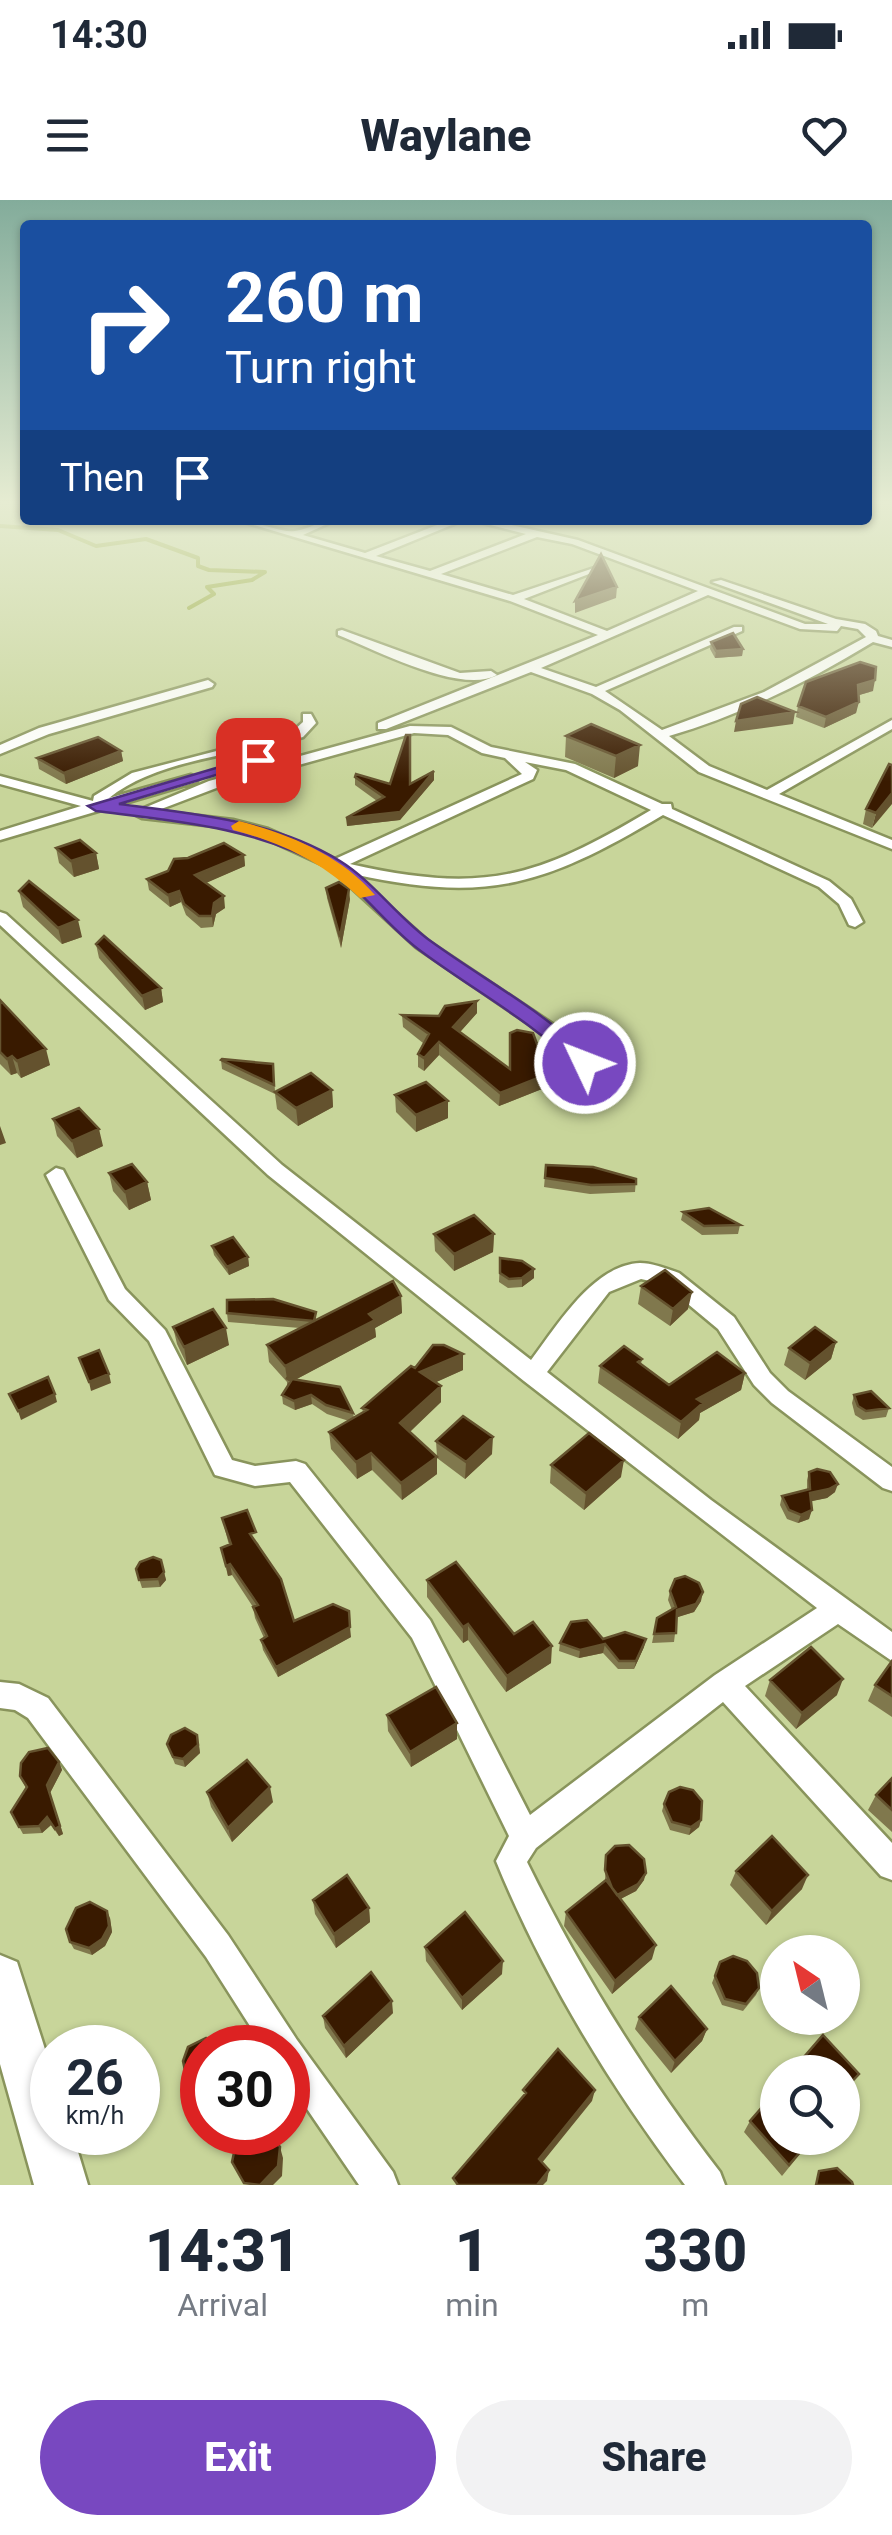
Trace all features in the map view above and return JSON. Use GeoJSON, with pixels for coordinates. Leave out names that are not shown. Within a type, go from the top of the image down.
{"type":"FeatureCollection","features":[{"type":"Feature","properties":{"kind":"main road"},"geometry":{"type":"LineString","coordinates":[[0,1979],[61,2185]]}},
{"type":"Feature","properties":{"kind":"street"},"geometry":{"type":"LineString","coordinates":[[506,597],[608,635]]}},
{"type":"Feature","properties":{"kind":"street"},"geometry":{"type":"LineString","coordinates":[[514,599],[520,597]]}},
{"type":"Feature","properties":{"kind":"street"},"geometry":{"type":"LineString","coordinates":[[0,836],[385,725],[531,668],[691,597]]}},
{"type":"Feature","properties":{"kind":"street"},"geometry":{"type":"LineString","coordinates":[[746,597],[861,626],[872,633],[872,638]]}},
{"type":"Feature","properties":{"kind":"street"},"geometry":{"type":"LineString","coordinates":[[596,691],[738,629]]}},
{"type":"Feature","properties":{"kind":"street"},"geometry":{"type":"LineString","coordinates":[[342,633],[459,678],[482,678],[516,666],[596,691],[624,707],[704,769],[891,843]]}},
{"type":"Feature","properties":{"kind":"street"},"geometry":{"type":"LineString","coordinates":[[659,735],[701,724],[834,662],[872,638],[892,644]]}},
{"type":"Feature","properties":{"kind":"street"},"geometry":{"type":"LineString","coordinates":[[0,750],[44,731],[208,684]]}},
{"type":"Feature","properties":{"kind":"street"},"geometry":{"type":"LineString","coordinates":[[96,806],[100,796],[128,781],[199,758],[298,734],[310,723],[307,717]]}},
{"type":"Feature","properties":{"kind":"street"},"geometry":{"type":"LineString","coordinates":[[768,795],[892,724]]}},
{"type":"Feature","properties":{"kind":"street"},"geometry":{"type":"LineString","coordinates":[[139,813],[214,784],[414,729],[451,731],[530,770],[528,776],[335,865]]}},
{"type":"Feature","properties":{"kind":"street"},"geometry":{"type":"LineString","coordinates":[[500,754],[570,766],[666,808],[824,884],[846,902],[855,922]]}},
{"type":"Feature","properties":{"kind":"street"},"geometry":{"type":"LineString","coordinates":[[0,780],[96,806],[233,824],[263,832],[335,865],[406,881],[472,884],[518,879],[666,808]]}},
{"type":"Feature","properties":{"kind":"street"},"geometry":{"type":"LineString","coordinates":[[335,865],[422,944],[557,1035],[585,1063]]}},
{"type":"Feature","properties":{"kind":"street"},"geometry":{"type":"LineString","coordinates":[[0,917],[275,1170],[532,1374],[892,1648]]}},
{"type":"Feature","properties":{"kind":"street"},"geometry":{"type":"LineString","coordinates":[[56,1175],[117,1294],[158,1336],[224,1468],[255,1476],[296,1471],[421,1629],[526,1837]]}},
{"type":"Feature","properties":{"kind":"street"},"geometry":{"type":"LineString","coordinates":[[532,1374],[601,1286],[640,1271],[671,1278],[726,1323],[762,1379],[780,1396],[892,1481]]}},
{"type":"Feature","properties":{"kind":"street"},"geometry":{"type":"LineString","coordinates":[[707,2185],[671,2140],[545,1933],[511,1862],[526,1837],[724,1684],[838,1610]]}},
{"type":"Feature","properties":{"kind":"street"},"geometry":{"type":"LineString","coordinates":[[724,1684],[892,1864]]}},
{"type":"Feature","properties":{"kind":"street"},"geometry":{"type":"LineString","coordinates":[[0,1695],[18,1697],[38,1708],[217,1946],[269,2025]]}},
{"type":"Feature","properties":{"kind":"street"},"geometry":{"type":"LineString","coordinates":[[310,2084],[380,2185]]}},
{"type":"Feature","properties":{"kind":"building"},"geometry":{"type":"Polygon","coordinates":[[[733,633],[743,649],[716,651],[711,642],[733,633]]]}},
{"type":"Feature","properties":{"kind":"building"},"geometry":{"type":"Polygon","coordinates":[[[860,662],[876,667],[875,680],[858,685],[859,702],[826,717],[798,706],[806,682],[860,662]]]}},
{"type":"Feature","properties":{"kind":"building"},"geometry":{"type":"Polygon","coordinates":[[[757,697],[795,712],[736,721],[741,704],[757,697]]]}},
{"type":"Feature","properties":{"kind":"building"},"geometry":{"type":"Polygon","coordinates":[[[591,724],[640,745],[616,756],[566,736],[591,724]]]}},
{"type":"Feature","properties":{"kind":"building"},"geometry":{"type":"Polygon","coordinates":[[[406,735],[410,735],[410,784],[434,771],[400,812],[346,818],[384,797],[356,774],[390,784],[406,735]]]}},
{"type":"Feature","properties":{"kind":"building"},"geometry":{"type":"Polygon","coordinates":[[[98,737],[121,751],[64,773],[37,758],[98,737]]]}},
{"type":"Feature","properties":{"kind":"building"},"geometry":{"type":"Polygon","coordinates":[[[889,764],[892,793],[876,813],[866,809],[889,764]]]}},
{"type":"Feature","properties":{"kind":"building"},"geometry":{"type":"Polygon","coordinates":[[[80,840],[96,853],[71,861],[56,848],[80,840]]]}},
{"type":"Feature","properties":{"kind":"building"},"geometry":{"type":"Polygon","coordinates":[[[224,843],[244,855],[195,875],[224,896],[214,903],[212,916],[199,916],[184,904],[179,891],[168,895],[147,879],[168,871],[174,859],[188,858],[224,843]]]}},
{"type":"Feature","properties":{"kind":"building"},"geometry":{"type":"Polygon","coordinates":[[[29,881],[78,920],[58,928],[19,891],[29,881]]]}},
{"type":"Feature","properties":{"kind":"building"},"geometry":{"type":"Polygon","coordinates":[[[339,882],[349,889],[340,937],[326,888],[339,882]]]}},
{"type":"Feature","properties":{"kind":"building"},"geometry":{"type":"Polygon","coordinates":[[[104,936],[161,988],[142,996],[96,944],[104,936]]]}},
{"type":"Feature","properties":{"kind":"building"},"geometry":{"type":"Polygon","coordinates":[[[0,1000],[46,1049],[17,1061],[0,1052],[0,1000]]]}},
{"type":"Feature","properties":{"kind":"building"},"geometry":{"type":"Polygon","coordinates":[[[477,1001],[453,1027],[510,1069],[510,1033],[517,1030],[533,1033],[540,1052],[577,1056],[553,1072],[500,1093],[439,1042],[424,1058],[418,1054],[429,1034],[402,1015],[439,1016],[445,1006],[477,1001]]]}},
{"type":"Feature","properties":{"kind":"building"},"geometry":{"type":"Polygon","coordinates":[[[221,1060],[273,1064],[274,1085],[221,1060]]]}},
{"type":"Feature","properties":{"kind":"building"},"geometry":{"type":"Polygon","coordinates":[[[311,1073],[332,1090],[296,1108],[275,1092],[311,1073]]]}},
{"type":"Feature","properties":{"kind":"building"},"geometry":{"type":"Polygon","coordinates":[[[426,1082],[448,1101],[416,1115],[395,1095],[426,1082]]]}},
{"type":"Feature","properties":{"kind":"building"},"geometry":{"type":"Polygon","coordinates":[[[79,1108],[99,1129],[72,1141],[53,1119],[79,1108]]]}},
{"type":"Feature","properties":{"kind":"building"},"geometry":{"type":"Polygon","coordinates":[[[132,1164],[147,1182],[125,1192],[109,1173],[132,1164]]]}},
{"type":"Feature","properties":{"kind":"building"},"geometry":{"type":"Polygon","coordinates":[[[546,1165],[593,1167],[636,1179],[636,1184],[591,1185],[545,1178],[546,1165]]]}},
{"type":"Feature","properties":{"kind":"building"},"geometry":{"type":"Polygon","coordinates":[[[709,1208],[740,1225],[704,1226],[683,1212],[709,1208]]]}},
{"type":"Feature","properties":{"kind":"building"},"geometry":{"type":"Polygon","coordinates":[[[474,1215],[494,1234],[454,1254],[434,1234],[474,1215]]]}},
{"type":"Feature","properties":{"kind":"building"},"geometry":{"type":"Polygon","coordinates":[[[233,1237],[248,1257],[227,1267],[212,1246],[233,1237]]]}},
{"type":"Feature","properties":{"kind":"building"},"geometry":{"type":"Polygon","coordinates":[[[500,1258],[522,1261],[534,1269],[522,1278],[509,1279],[500,1273],[500,1258]]]}},
{"type":"Feature","properties":{"kind":"building"},"geometry":{"type":"Polygon","coordinates":[[[665,1270],[692,1292],[673,1309],[641,1286],[665,1270]]]}},
{"type":"Feature","properties":{"kind":"building"},"geometry":{"type":"Polygon","coordinates":[[[393,1281],[401,1296],[369,1314],[375,1320],[285,1366],[267,1345],[393,1281]]]}},
{"type":"Feature","properties":{"kind":"building"},"geometry":{"type":"Polygon","coordinates":[[[273,1299],[316,1312],[314,1321],[227,1313],[227,1300],[273,1299]]]}},
{"type":"Feature","properties":{"kind":"building"},"geometry":{"type":"Polygon","coordinates":[[[213,1309],[226,1328],[184,1347],[173,1327],[213,1309]]]}},
{"type":"Feature","properties":{"kind":"building"},"geometry":{"type":"Polygon","coordinates":[[[815,1327],[836,1342],[810,1363],[789,1348],[815,1327]]]}},
{"type":"Feature","properties":{"kind":"building"},"geometry":{"type":"Polygon","coordinates":[[[433,1345],[444,1345],[463,1354],[420,1372],[441,1386],[400,1423],[437,1457],[401,1483],[371,1453],[356,1462],[329,1432],[367,1410],[362,1408],[411,1366],[415,1368],[433,1345]]]}},
{"type":"Feature","properties":{"kind":"building"},"geometry":{"type":"Polygon","coordinates":[[[624,1346],[669,1385],[717,1352],[745,1373],[697,1399],[703,1403],[681,1422],[600,1366],[624,1346]]]}},
{"type":"Feature","properties":{"kind":"building"},"geometry":{"type":"Polygon","coordinates":[[[99,1350],[109,1374],[89,1382],[79,1358],[99,1350]]]}},
{"type":"Feature","properties":{"kind":"building"},"geometry":{"type":"Polygon","coordinates":[[[48,1377],[55,1394],[18,1411],[9,1394],[48,1377]]]}},
{"type":"Feature","properties":{"kind":"building"},"geometry":{"type":"Polygon","coordinates":[[[286,1378],[340,1387],[353,1413],[326,1405],[311,1395],[294,1401],[282,1395],[291,1381],[286,1378]]]}},
{"type":"Feature","properties":{"kind":"building"},"geometry":{"type":"Polygon","coordinates":[[[871,1391],[889,1408],[866,1411],[858,1406],[854,1395],[871,1391]]]}},
{"type":"Feature","properties":{"kind":"building"},"geometry":{"type":"Polygon","coordinates":[[[463,1416],[493,1437],[466,1462],[436,1441],[463,1416]]]}},
{"type":"Feature","properties":{"kind":"building"},"geometry":{"type":"Polygon","coordinates":[[[589,1433],[624,1460],[586,1493],[551,1465],[589,1433]]]}},
{"type":"Feature","properties":{"kind":"building"},"geometry":{"type":"Polygon","coordinates":[[[809,1472],[830,1472],[838,1484],[810,1493],[812,1510],[801,1515],[789,1510],[782,1496],[810,1489],[809,1472]]]}},
{"type":"Feature","properties":{"kind":"building"},"geometry":{"type":"Polygon","coordinates":[[[247,1510],[256,1532],[250,1534],[281,1579],[294,1621],[333,1604],[349,1611],[350,1627],[276,1667],[261,1640],[267,1636],[253,1607],[258,1605],[230,1564],[226,1566],[221,1548],[231,1544],[222,1518],[247,1510]]]}},
{"type":"Feature","properties":{"kind":"building"},"geometry":{"type":"Polygon","coordinates":[[[153,1557],[161,1560],[164,1572],[158,1579],[139,1580],[136,1569],[140,1562],[153,1557]]]}},
{"type":"Feature","properties":{"kind":"building"},"geometry":{"type":"Polygon","coordinates":[[[456,1562],[514,1634],[533,1622],[552,1646],[507,1676],[468,1624],[463,1627],[427,1580],[456,1562]]]}},
{"type":"Feature","properties":{"kind":"building"},"geometry":{"type":"Polygon","coordinates":[[[685,1576],[699,1583],[703,1592],[696,1604],[677,1610],[676,1633],[654,1634],[657,1618],[676,1607],[670,1591],[675,1579],[685,1576]]]}},
{"type":"Feature","properties":{"kind":"building"},"geometry":{"type":"Polygon","coordinates":[[[587,1620],[603,1639],[625,1632],[646,1639],[636,1661],[619,1661],[605,1644],[580,1650],[560,1643],[571,1622],[587,1620]]]}},
{"type":"Feature","properties":{"kind":"building"},"geometry":{"type":"Polygon","coordinates":[[[811,1647],[843,1679],[802,1713],[770,1680],[811,1647]]]}},
{"type":"Feature","properties":{"kind":"building"},"geometry":{"type":"Polygon","coordinates":[[[892,1661],[892,1696],[875,1685],[892,1661]]]}},
{"type":"Feature","properties":{"kind":"building"},"geometry":{"type":"Polygon","coordinates":[[[436,1687],[457,1723],[410,1752],[387,1715],[436,1687]]]}},
{"type":"Feature","properties":{"kind":"building"},"geometry":{"type":"Polygon","coordinates":[[[185,1728],[197,1735],[198,1745],[183,1759],[173,1757],[167,1744],[171,1735],[185,1728]]]}},
{"type":"Feature","properties":{"kind":"building"},"geometry":{"type":"Polygon","coordinates":[[[48,1748],[59,1762],[47,1785],[60,1826],[55,1829],[47,1817],[39,1826],[19,1827],[11,1812],[27,1787],[20,1776],[21,1763],[29,1752],[48,1748]]]}},
{"type":"Feature","properties":{"kind":"building"},"geometry":{"type":"Polygon","coordinates":[[[247,1760],[270,1787],[228,1828],[207,1792],[247,1760]]]}},
{"type":"Feature","properties":{"kind":"building"},"geometry":{"type":"Polygon","coordinates":[[[892,1778],[892,1810],[876,1795],[892,1778]]]}},
{"type":"Feature","properties":{"kind":"building"},"geometry":{"type":"Polygon","coordinates":[[[680,1787],[693,1790],[702,1801],[701,1820],[691,1827],[672,1822],[664,1804],[669,1792],[680,1787]]]}},
{"type":"Feature","properties":{"kind":"building"},"geometry":{"type":"Polygon","coordinates":[[[772,1836],[808,1875],[772,1911],[736,1871],[772,1836]]]}},
{"type":"Feature","properties":{"kind":"building"},"geometry":{"type":"Polygon","coordinates":[[[629,1845],[644,1859],[646,1873],[638,1884],[617,1895],[605,1870],[606,1855],[615,1846],[629,1845]]]}},
{"type":"Feature","properties":{"kind":"building"},"geometry":{"type":"Polygon","coordinates":[[[347,1875],[369,1908],[334,1934],[313,1900],[347,1875]]]}},
{"type":"Feature","properties":{"kind":"building"},"geometry":{"type":"Polygon","coordinates":[[[606,1880],[656,1945],[615,1981],[566,1912],[606,1880]]]}},
{"type":"Feature","properties":{"kind":"building"},"geometry":{"type":"Polygon","coordinates":[[[90,1902],[107,1911],[109,1926],[102,1939],[89,1948],[70,1942],[66,1929],[76,1908],[90,1902]]]}},
{"type":"Feature","properties":{"kind":"building"},"geometry":{"type":"Polygon","coordinates":[[[465,1912],[503,1961],[462,1998],[425,1947],[465,1912]]]}},
{"type":"Feature","properties":{"kind":"building"},"geometry":{"type":"Polygon","coordinates":[[[733,1956],[747,1961],[757,1973],[759,1988],[746,2004],[725,1999],[715,1976],[720,1962],[733,1956]]]}},
{"type":"Feature","properties":{"kind":"building"},"geometry":{"type":"Polygon","coordinates":[[[371,1972],[392,2001],[344,2046],[323,2016],[371,1972]]]}},
{"type":"Feature","properties":{"kind":"building"},"geometry":{"type":"Polygon","coordinates":[[[671,1986],[707,2029],[675,2061],[639,2017],[671,1986]]]}},
{"type":"Feature","properties":{"kind":"building"},"geometry":{"type":"Polygon","coordinates":[[[823,2035],[841,2055],[806,2055],[823,2035]]]}},
{"type":"Feature","properties":{"kind":"building"},"geometry":{"type":"Polygon","coordinates":[[[558,2049],[595,2090],[539,2159],[549,2170],[537,2185],[458,2185],[453,2178],[558,2049]]]}},
{"type":"Feature","properties":{"kind":"building"},"geometry":{"type":"Polygon","coordinates":[[[760,2110],[760,2132],[750,2121],[760,2110]]]}},
{"type":"Feature","properties":{"kind":"building"},"geometry":{"type":"Polygon","coordinates":[[[233,2155],[279,2155],[278,2166],[260,2185],[244,2183],[232,2162],[233,2155]]]}},
{"type":"Feature","properties":{"kind":"building"},"geometry":{"type":"Polygon","coordinates":[[[780,2155],[798,2155],[789,2165],[780,2155]]]}},
{"type":"Feature","properties":{"kind":"building"},"geometry":{"type":"Polygon","coordinates":[[[837,2168],[853,2185],[816,2185],[819,2171],[837,2168]]]}},
{"type":"Feature","properties":{"kind":"waterway"},"geometry":{"type":"LineString","coordinates":[[189,608],[209,597]]}},
{"type":"Feature","properties":{"kind":"slow traffic"},"geometry":{"type":"LineString","coordinates":[[239,826],[263,832],[335,865],[366,895]]}},
{"type":"Feature","properties":{"kind":"route"},"geometry":{"type":"LineString","coordinates":[[258,760],[96,806],[233,824],[263,832],[335,865],[422,944],[557,1035],[585,1063]]}}]}
